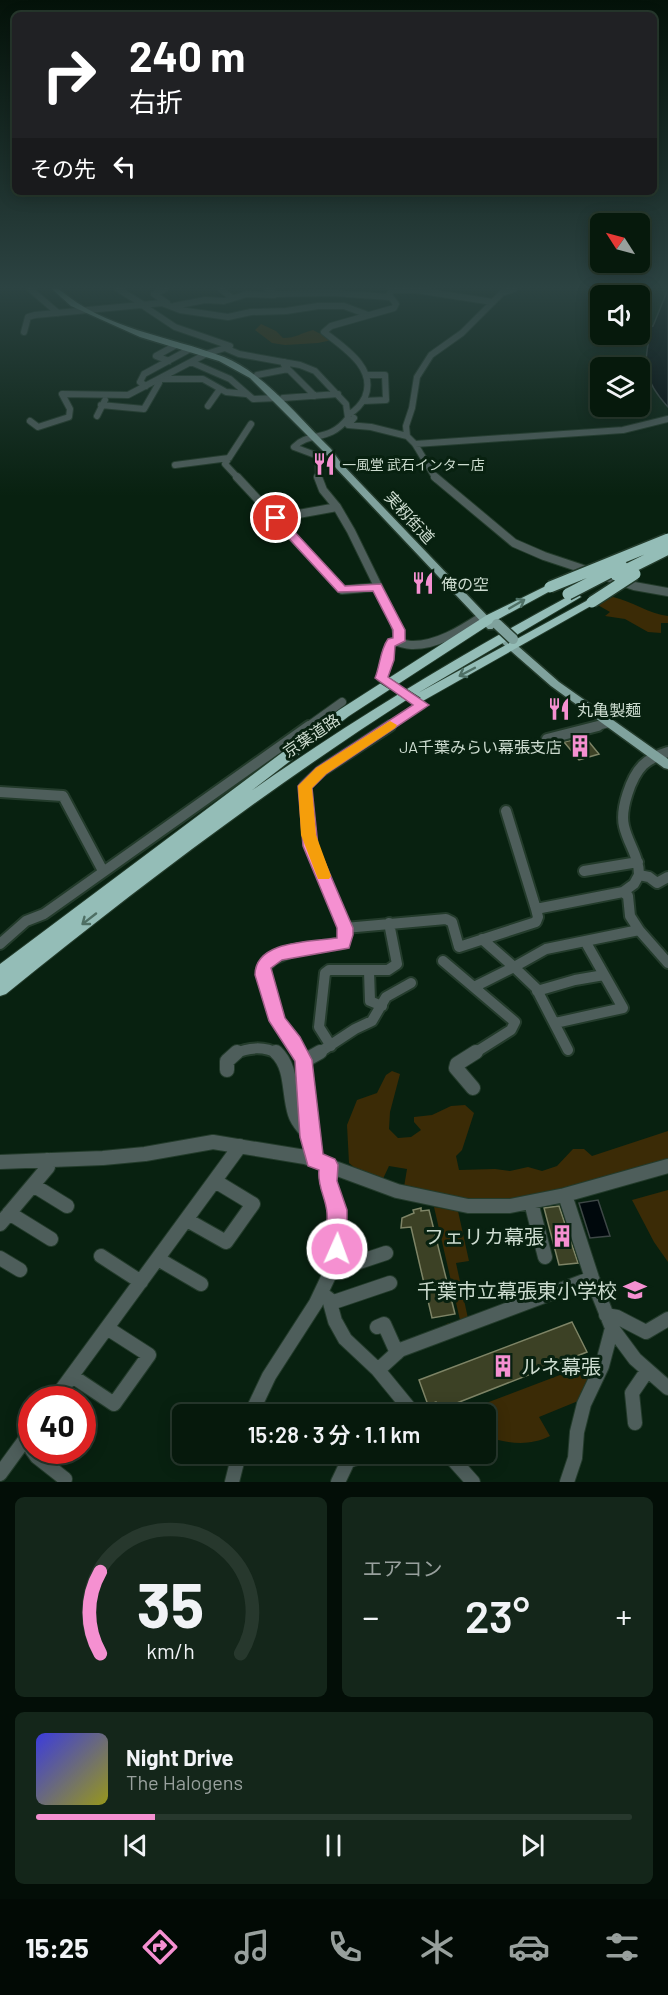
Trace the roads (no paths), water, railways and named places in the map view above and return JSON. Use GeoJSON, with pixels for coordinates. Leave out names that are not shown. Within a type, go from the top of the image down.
{"type":"FeatureCollection","features":[{"type":"Feature","properties":{"kind":"highway"},"geometry":{"type":"LineString","coordinates":[[219,808],[344,713],[490,621],[550,587],[668,541]]}},
{"type":"Feature","properties":{"kind":"highway","name":"京葉道路"},"geometry":{"type":"LineString","coordinates":[[0,989],[34,954],[103,893],[219,808],[441,664],[668,541]]}},
{"type":"Feature","properties":{"kind":"highway","name":"京葉道路"},"geometry":{"type":"LineString","coordinates":[[34,954],[239,806],[392,703],[571,595],[668,549]]}},
{"type":"Feature","properties":{"kind":"highway"},"geometry":{"type":"LineString","coordinates":[[239,806],[384,717],[513,643],[592,602],[668,555]]}},
{"type":"Feature","properties":{"kind":"highway"},"geometry":{"type":"LineString","coordinates":[[0,972],[34,954]]}},
{"type":"Feature","properties":{"kind":"highway"},"geometry":{"type":"LineString","coordinates":[[0,994],[34,954]]}},
{"type":"Feature","properties":{"kind":"main road","name":"実籾街道"},"geometry":{"type":"LineString","coordinates":[[220,358],[250,371],[280,398],[490,621],[555,684],[609,723],[665,756]]}},
{"type":"Feature","properties":{"kind":"main road","name":"実籾街道"},"geometry":{"type":"LineString","coordinates":[[513,643],[665,756]]}},
{"type":"Feature","properties":{"kind":"street"},"geometry":{"type":"LineString","coordinates":[[162,358],[169,361]]}},
{"type":"Feature","properties":{"kind":"street"},"geometry":{"type":"LineString","coordinates":[[146,386],[140,382],[140,378],[174,358]]}},
{"type":"Feature","properties":{"kind":"street"},"geometry":{"type":"LineString","coordinates":[[30,422],[38,427],[69,417],[70,409],[62,394],[128,395],[198,358]]}},
{"type":"Feature","properties":{"kind":"street"},"geometry":{"type":"LineString","coordinates":[[250,371],[252,358]]}},
{"type":"Feature","properties":{"kind":"street"},"geometry":{"type":"LineString","coordinates":[[264,358],[287,366],[315,370],[352,413],[357,414],[348,425],[407,436],[415,444],[438,482],[514,543],[528,550],[634,586],[668,592]]}},
{"type":"Feature","properties":{"kind":"street"},"geometry":{"type":"LineString","coordinates":[[354,358],[362,365],[367,375],[366,397],[335,434],[298,442],[294,447],[318,455],[316,477],[325,494],[337,507],[362,551],[399,630],[399,641]]}},
{"type":"Feature","properties":{"kind":"street"},"geometry":{"type":"LineString","coordinates":[[407,436],[406,426],[412,408],[417,376],[429,358]]}},
{"type":"Feature","properties":{"kind":"street"},"geometry":{"type":"LineString","coordinates":[[191,362],[230,379],[246,394],[259,400],[338,394]]}},
{"type":"Feature","properties":{"kind":"street"},"geometry":{"type":"LineString","coordinates":[[230,379],[250,371],[287,366]]}},
{"type":"Feature","properties":{"kind":"street"},"geometry":{"type":"LineString","coordinates":[[287,366],[315,396]]}},
{"type":"Feature","properties":{"kind":"street"},"geometry":{"type":"LineString","coordinates":[[185,379],[206,367]]}},
{"type":"Feature","properties":{"kind":"street"},"geometry":{"type":"LineString","coordinates":[[363,401],[386,400],[386,376],[367,375]]}},
{"type":"Feature","properties":{"kind":"street"},"geometry":{"type":"LineString","coordinates":[[158,380],[206,380],[229,393],[246,394]]}},
{"type":"Feature","properties":{"kind":"street"},"geometry":{"type":"LineString","coordinates":[[102,405],[144,409],[159,383],[158,380]]}},
{"type":"Feature","properties":{"kind":"street"},"geometry":{"type":"LineString","coordinates":[[207,406],[220,389]]}},
{"type":"Feature","properties":{"kind":"street"},"geometry":{"type":"LineString","coordinates":[[97,416],[108,396]]}},
{"type":"Feature","properties":{"kind":"street"},"geometry":{"type":"LineString","coordinates":[[415,444],[636,429],[668,419]]}},
{"type":"Feature","properties":{"kind":"street"},"geometry":{"type":"LineString","coordinates":[[251,424],[225,464],[342,590],[377,587]]}},
{"type":"Feature","properties":{"kind":"street"},"geometry":{"type":"LineString","coordinates":[[175,465],[229,458]]}},
{"type":"Feature","properties":{"kind":"street"},"geometry":{"type":"LineString","coordinates":[[276,518],[337,507]]}},
{"type":"Feature","properties":{"kind":"street"},"geometry":{"type":"LineString","coordinates":[[314,1160],[304,1060],[278,1021],[263,975],[263,968],[269,959],[279,954],[343,943],[345,928],[311,846],[305,786],[321,771],[422,705],[381,678],[388,660],[390,644],[399,641],[413,645],[447,637],[468,627],[490,621]]}},
{"type":"Feature","properties":{"kind":"street"},"geometry":{"type":"LineString","coordinates":[[0,944],[26,921],[44,914],[342,702]]}},
{"type":"Feature","properties":{"kind":"street"},"geometry":{"type":"LineString","coordinates":[[547,739],[609,723]]}},
{"type":"Feature","properties":{"kind":"street"},"geometry":{"type":"LineString","coordinates":[[536,909],[622,892],[634,884],[639,874],[638,862],[623,818],[635,776],[643,764],[665,756]]}},
{"type":"Feature","properties":{"kind":"street"},"geometry":{"type":"LineString","coordinates":[[0,792],[63,795],[102,871]]}},
{"type":"Feature","properties":{"kind":"street"},"geometry":{"type":"LineString","coordinates":[[473,1088],[456,1068],[458,1061],[515,1026],[515,1022],[474,987],[441,963],[459,947],[533,923],[538,917],[506,811]]}},
{"type":"Feature","properties":{"kind":"street"},"geometry":{"type":"LineString","coordinates":[[584,871],[638,862]]}},
{"type":"Feature","properties":{"kind":"street"},"geometry":{"type":"LineString","coordinates":[[639,874],[657,883],[668,877]]}},
{"type":"Feature","properties":{"kind":"street"},"geometry":{"type":"LineString","coordinates":[[622,892],[628,897],[630,916],[639,930],[668,963]]}},
{"type":"Feature","properties":{"kind":"street"},"geometry":{"type":"LineString","coordinates":[[345,928],[446,919],[452,922],[459,947]]}},
{"type":"Feature","properties":{"kind":"street"},"geometry":{"type":"LineString","coordinates":[[331,1046],[318,1027],[325,973],[329,970],[388,970],[397,964],[389,923]]}},
{"type":"Feature","properties":{"kind":"street"},"geometry":{"type":"LineString","coordinates":[[474,987],[546,949],[639,930]]}},
{"type":"Feature","properties":{"kind":"street"},"geometry":{"type":"LineString","coordinates":[[482,939],[527,977],[555,1023],[568,1050]]}},
{"type":"Feature","properties":{"kind":"street"},"geometry":{"type":"LineString","coordinates":[[555,1023],[623,1008],[585,941]]}},
{"type":"Feature","properties":{"kind":"street"},"geometry":{"type":"LineString","coordinates":[[369,970],[370,1001],[382,1006]]}},
{"type":"Feature","properties":{"kind":"street"},"geometry":{"type":"LineString","coordinates":[[537,991],[575,980],[604,975]]}},
{"type":"Feature","properties":{"kind":"street"},"geometry":{"type":"LineString","coordinates":[[304,1060],[372,1021],[392,992],[411,983]]}},
{"type":"Feature","properties":{"kind":"street"},"geometry":{"type":"LineString","coordinates":[[227,1070],[227,1061],[238,1050],[260,1047],[274,1049],[281,1054],[286,1065],[297,1122],[310,1137]]}},
{"type":"Feature","properties":{"kind":"street"},"geometry":{"type":"LineString","coordinates":[[0,1162],[145,1154],[213,1142],[314,1160],[397,1191],[468,1206],[510,1206],[531,1202],[565,1195],[668,1166]]}},
{"type":"Feature","properties":{"kind":"street"},"geometry":{"type":"LineString","coordinates":[[64,1386],[240,1146]]}},
{"type":"Feature","properties":{"kind":"street"},"geometry":{"type":"LineString","coordinates":[[0,1224],[48,1167],[47,1160]]}},
{"type":"Feature","properties":{"kind":"street"},"geometry":{"type":"LineString","coordinates":[[256,1404],[271,1374],[326,1298],[338,1241],[337,1215],[327,1181],[329,1165]]}},
{"type":"Feature","properties":{"kind":"street"},"geometry":{"type":"LineString","coordinates":[[187,1220],[226,1242],[253,1204],[215,1181]]}},
{"type":"Feature","properties":{"kind":"street"},"geometry":{"type":"LineString","coordinates":[[33,1185],[67,1206]]}},
{"type":"Feature","properties":{"kind":"street"},"geometry":{"type":"LineString","coordinates":[[565,1195],[592,1278],[609,1321],[647,1371],[668,1388]]}},
{"type":"Feature","properties":{"kind":"street"},"geometry":{"type":"LineString","coordinates":[[531,1202],[545,1257]]}},
{"type":"Feature","properties":{"kind":"street"},"geometry":{"type":"LineString","coordinates":[[9,1213],[51,1239]]}},
{"type":"Feature","properties":{"kind":"street"},"geometry":{"type":"LineString","coordinates":[[334,1266],[344,1267],[386,1253]]}},
{"type":"Feature","properties":{"kind":"street"},"geometry":{"type":"LineString","coordinates":[[101,1256],[141,1282]]}},
{"type":"Feature","properties":{"kind":"street"},"geometry":{"type":"LineString","coordinates":[[0,1258],[20,1270]]}},
{"type":"Feature","properties":{"kind":"street"},"geometry":{"type":"LineString","coordinates":[[158,1259],[201,1284]]}},
{"type":"Feature","properties":{"kind":"street"},"geometry":{"type":"LineString","coordinates":[[378,1370],[397,1353],[592,1278]]}},
{"type":"Feature","properties":{"kind":"street"},"geometry":{"type":"LineString","coordinates":[[326,1298],[390,1283]]}},
{"type":"Feature","properties":{"kind":"street"},"geometry":{"type":"LineString","coordinates":[[326,1298],[339,1331],[378,1370],[406,1404]]}},
{"type":"Feature","properties":{"kind":"street"},"geometry":{"type":"LineString","coordinates":[[609,1321],[622,1317],[641,1331],[646,1332],[668,1319]]}},
{"type":"Feature","properties":{"kind":"street"},"geometry":{"type":"LineString","coordinates":[[567,1482],[575,1458],[577,1432],[584,1404],[602,1366],[609,1321]]}},
{"type":"Feature","properties":{"kind":"street"},"geometry":{"type":"LineString","coordinates":[[378,1327],[384,1324],[397,1353]]}},
{"type":"Feature","properties":{"kind":"street"},"geometry":{"type":"LineString","coordinates":[[72,1376],[114,1404],[149,1355],[107,1328]]}},
{"type":"Feature","properties":{"kind":"street"},"geometry":{"type":"LineString","coordinates":[[635,1423],[632,1393],[647,1371]]}},
{"type":"Feature","properties":{"kind":"street"},"geometry":{"type":"LineString","coordinates":[[0,1474],[18,1455]]}},
{"type":"Feature","properties":{"kind":"street"},"geometry":{"type":"LineString","coordinates":[[46,1464],[65,1479]]}},
{"type":"Feature","properties":{"kind":"street"},"geometry":{"type":"LineString","coordinates":[[232,1482],[236,1464]]}},
{"type":"Feature","properties":{"kind":"street"},"geometry":{"type":"LineString","coordinates":[[338,1482],[345,1464]]}},
{"type":"Feature","properties":{"kind":"street"},"geometry":{"type":"LineString","coordinates":[[457,1464],[474,1482]]}},
{"type":"Feature","properties":{"kind":"place","name":"一風堂 武石インター店"},"geometry":{"type":"Point","coordinates":[324,464]}},
{"type":"Feature","properties":{"kind":"place","name":"俺の空"},"geometry":{"type":"Point","coordinates":[423,583]}},
{"type":"Feature","properties":{"kind":"place","name":"丸亀製麺"},"geometry":{"type":"Point","coordinates":[559,709]}},
{"type":"Feature","properties":{"kind":"place","name":"JA千葉みらい幕張支店"},"geometry":{"type":"Point","coordinates":[580,746]}},
{"type":"Feature","properties":{"kind":"place","name":"フェリカ幕張"},"geometry":{"type":"Point","coordinates":[562,1236]}},
{"type":"Feature","properties":{"kind":"place","name":"千葉市立幕張東小学校"},"geometry":{"type":"Point","coordinates":[635,1290]}},
{"type":"Feature","properties":{"kind":"place","name":"ルネ幕張"},"geometry":{"type":"Point","coordinates":[503,1366]}}]}
